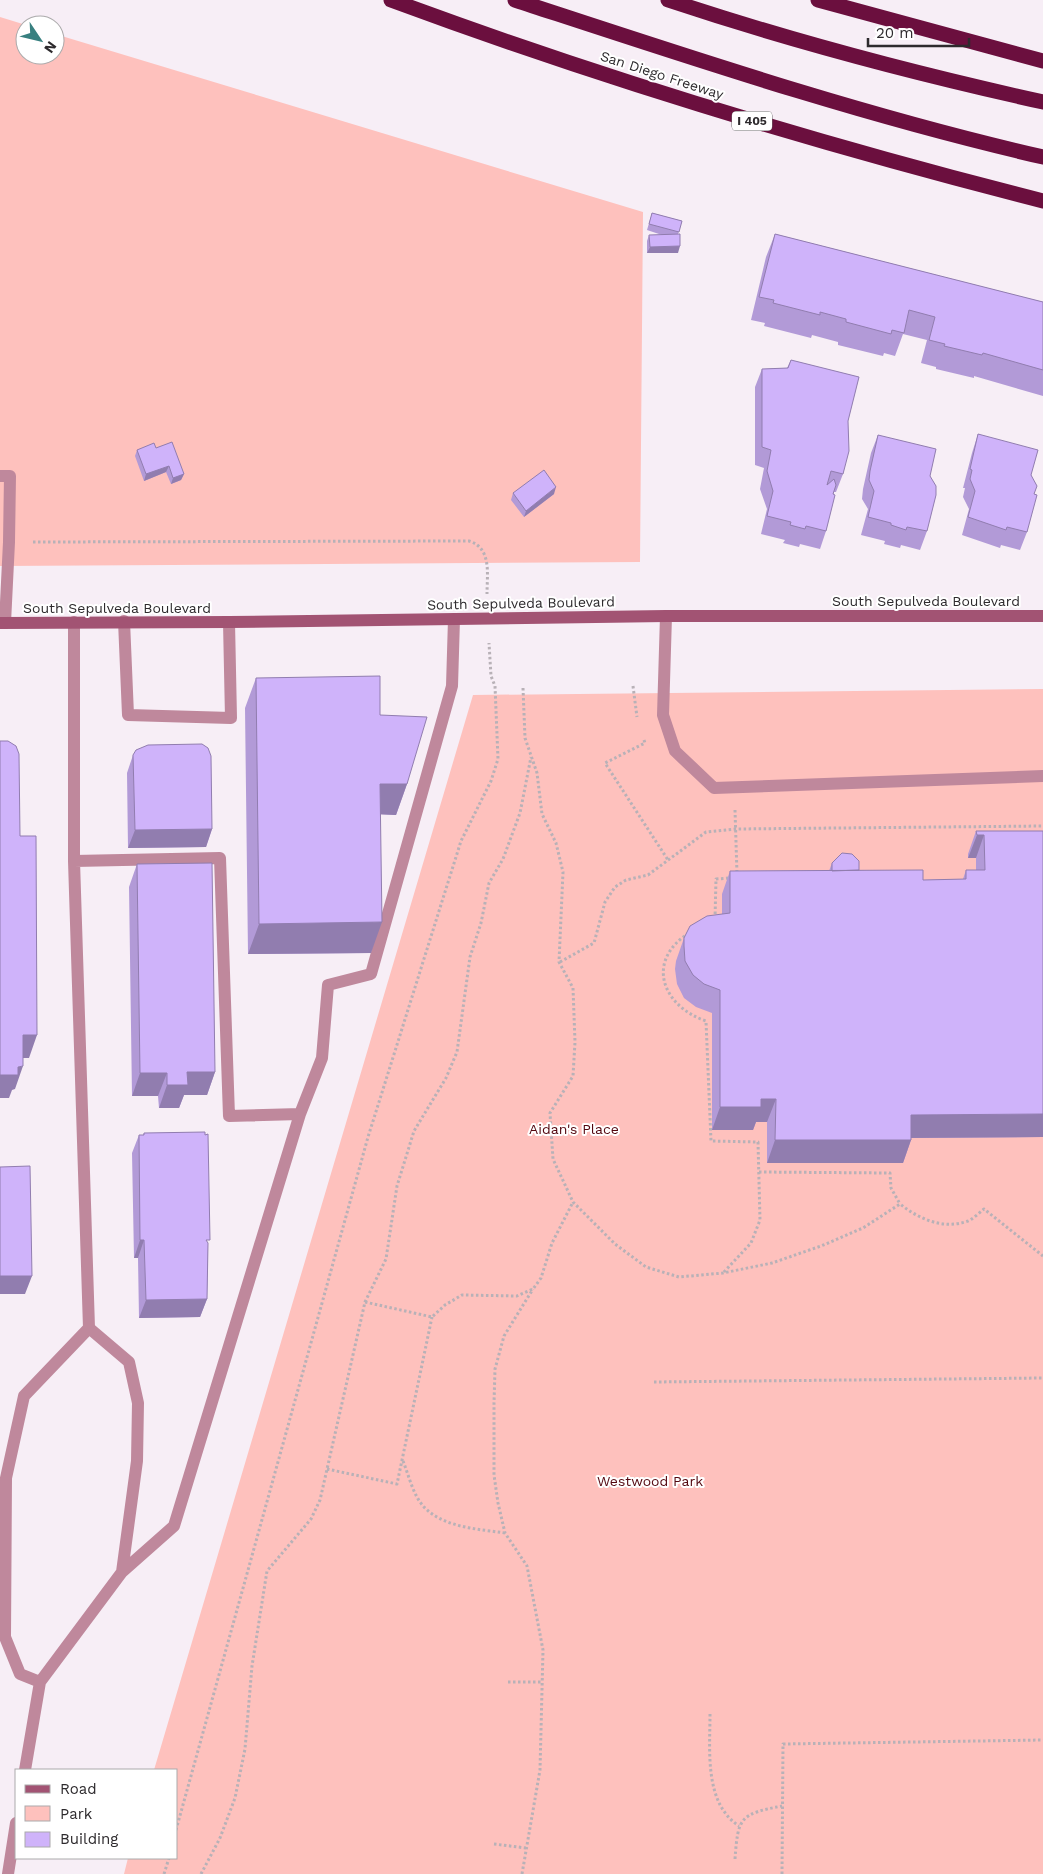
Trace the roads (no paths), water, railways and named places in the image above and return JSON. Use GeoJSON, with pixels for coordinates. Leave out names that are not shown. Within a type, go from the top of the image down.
{"type":"FeatureCollection","features":[{"type":"Feature","properties":{"kind":"highway","name":"San Diego Freeway"},"geometry":{"type":"LineString","coordinates":[[391,0],[631,84],[959,180],[1043,201]]}},
{"type":"Feature","properties":{"kind":"highway"},"geometry":{"type":"LineString","coordinates":[[515,0],[725,68],[961,138],[1043,157]]}},
{"type":"Feature","properties":{"kind":"highway"},"geometry":{"type":"LineString","coordinates":[[668,0],[754,28],[924,75],[1043,102]]}},
{"type":"Feature","properties":{"kind":"highway"},"geometry":{"type":"LineString","coordinates":[[818,0],[1043,61]]}},
{"type":"Feature","properties":{"kind":"main road","name":"South Sepulveda Boulevard"},"geometry":{"type":"LineString","coordinates":[[2,623],[666,616],[1043,616]]}},
{"type":"Feature","properties":{"kind":"lane"},"geometry":{"type":"LineString","coordinates":[[0,476],[10,476],[9,542],[2,623]]}},
{"type":"Feature","properties":{"kind":"lane"},"geometry":{"type":"LineString","coordinates":[[666,616],[663,715],[675,752],[714,788],[1043,776]]}},
{"type":"Feature","properties":{"kind":"lane"},"geometry":{"type":"LineString","coordinates":[[25,1769],[40,1682],[122,1572],[174,1526],[300,1114],[322,1058],[328,985],[371,974],[452,686],[454,619]]}},
{"type":"Feature","properties":{"kind":"lane"},"geometry":{"type":"LineString","coordinates":[[40,1682],[20,1674],[5,1637],[6,1478],[24,1396],[89,1328],[74,861],[74,622]]}},
{"type":"Feature","properties":{"kind":"lane"},"geometry":{"type":"LineString","coordinates":[[124,622],[128,714],[230,718],[229,622]]}},
{"type":"Feature","properties":{"kind":"lane"},"geometry":{"type":"LineString","coordinates":[[74,861],[220,858],[229,1116],[300,1114]]}},
{"type":"Feature","properties":{"kind":"lane"},"geometry":{"type":"LineString","coordinates":[[89,1328],[129,1362],[138,1403],[137,1460],[122,1572]]}},
{"type":"Feature","properties":{"kind":"lane"},"geometry":{"type":"LineString","coordinates":[[8,1874],[15,1829]]}},
{"type":"Feature","properties":{"kind":"park label","name":"Aidan's Place"},"geometry":{"type":"Point","coordinates":[574,1129]}},
{"type":"Feature","properties":{"kind":"park label","name":"Westwood Park"},"geometry":{"type":"Point","coordinates":[650,1481]}}]}
